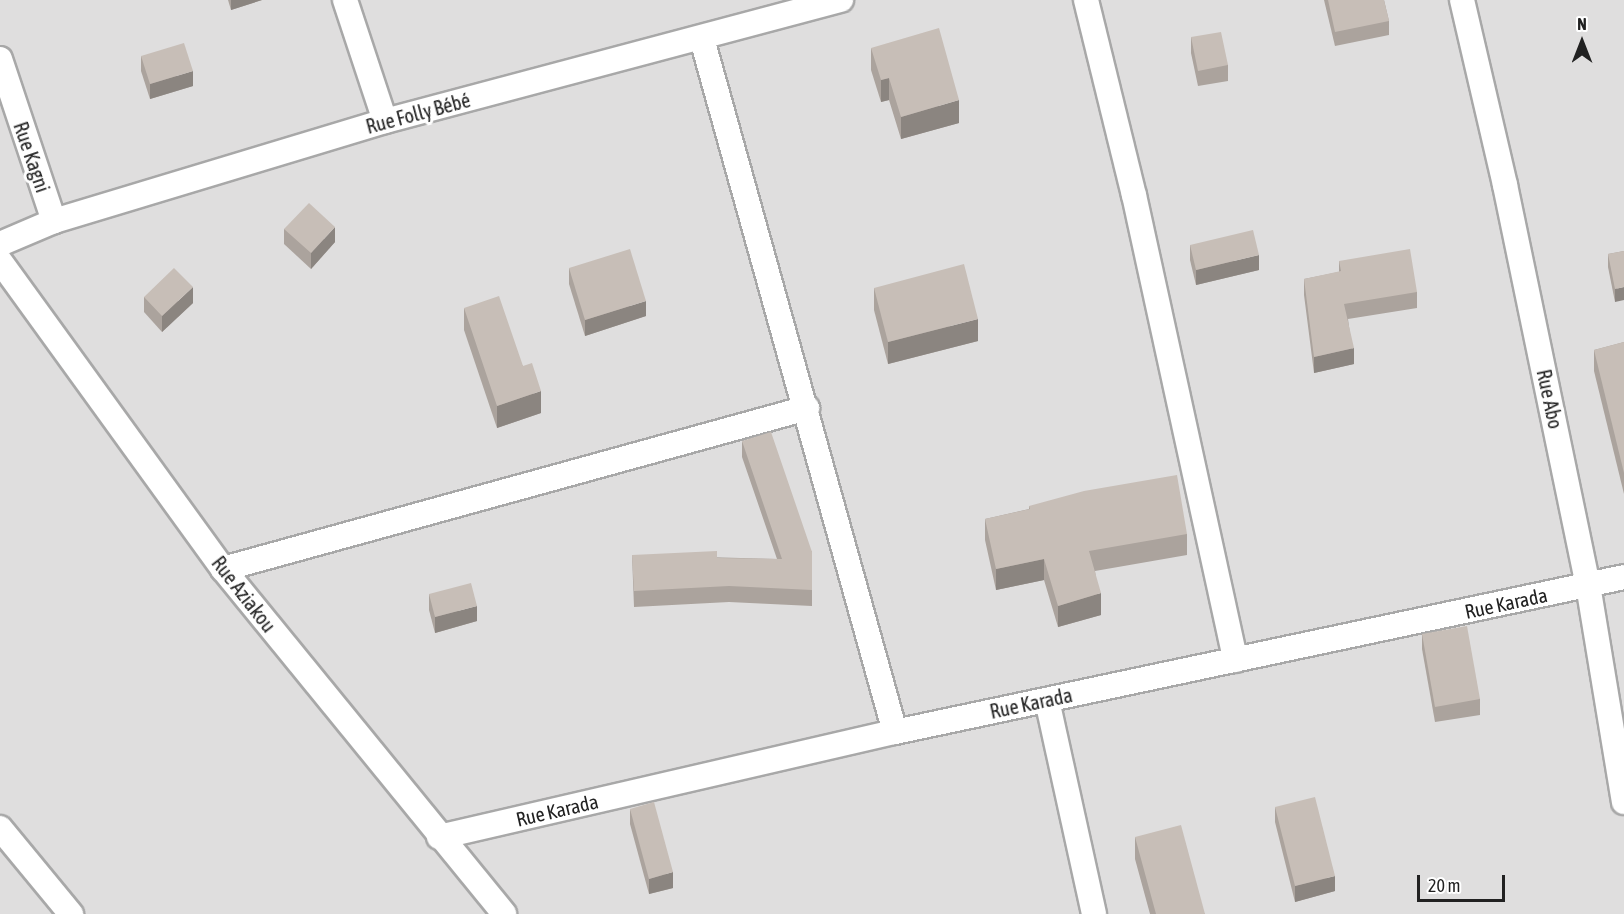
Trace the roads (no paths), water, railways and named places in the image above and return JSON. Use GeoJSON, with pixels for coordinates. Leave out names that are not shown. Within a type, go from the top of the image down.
{"type":"FeatureCollection","features":[{"type":"Feature","properties":{"kind":"street"},"geometry":{"type":"LineString","coordinates":[[345,0],[385,121]]}},
{"type":"Feature","properties":{"kind":"street","name":"Rue Folly Bébé"},"geometry":{"type":"LineString","coordinates":[[0,244],[54,221],[385,121],[702,39],[841,0]]}},
{"type":"Feature","properties":{"kind":"street"},"geometry":{"type":"LineString","coordinates":[[1086,0],[1136,206],[1235,660]]}},
{"type":"Feature","properties":{"kind":"street","name":"Rue Abo"},"geometry":{"type":"LineString","coordinates":[[1462,0],[1505,185],[1588,585],[1624,802]]}},
{"type":"Feature","properties":{"kind":"street"},"geometry":{"type":"LineString","coordinates":[[702,39],[807,408],[895,732]]}},
{"type":"Feature","properties":{"kind":"street","name":"Rue Kagni"},"geometry":{"type":"LineString","coordinates":[[0,59],[54,221]]}},
{"type":"Feature","properties":{"kind":"street","name":"Rue Aziakou"},"geometry":{"type":"LineString","coordinates":[[0,261],[223,569],[504,914]]}},
{"type":"Feature","properties":{"kind":"street"},"geometry":{"type":"LineString","coordinates":[[223,569],[807,408]]}},
{"type":"Feature","properties":{"kind":"street","name":"Rue Karada"},"geometry":{"type":"LineString","coordinates":[[440,837],[895,732],[1624,577]]}},
{"type":"Feature","properties":{"kind":"street"},"geometry":{"type":"LineString","coordinates":[[1047,700],[1094,914]]}},
{"type":"Feature","properties":{"kind":"street"},"geometry":{"type":"LineString","coordinates":[[0,828],[71,914]]}}]}
